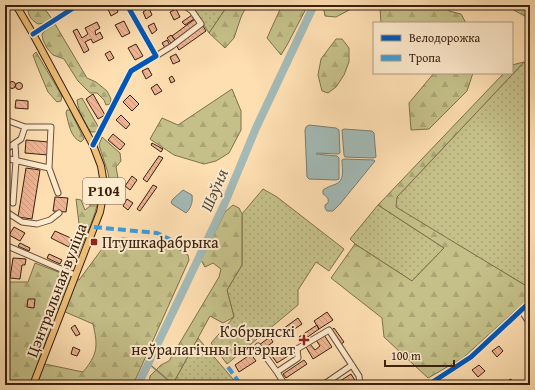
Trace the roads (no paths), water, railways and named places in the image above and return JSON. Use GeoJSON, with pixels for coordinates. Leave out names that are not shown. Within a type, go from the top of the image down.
{"type":"FeatureCollection","features":[{"type":"Feature","properties":{"kind":"main road","name":"Цэнтральная вуліца"},"geometry":{"type":"LineString","coordinates":[[18,6],[93,145],[101,166],[104,184],[100,212],[33,385]]}},
{"type":"Feature","properties":{"kind":"street"},"geometry":{"type":"LineString","coordinates":[[33,34],[78,5]]}},
{"type":"Feature","properties":{"kind":"street"},"geometry":{"type":"LineString","coordinates":[[127,5],[156,56]]}},
{"type":"Feature","properties":{"kind":"street"},"geometry":{"type":"LineString","coordinates":[[93,145],[131,72],[172,46],[201,24],[192,11],[188,8]]}},
{"type":"Feature","properties":{"kind":"street"},"geometry":{"type":"LineString","coordinates":[[6,120],[24,127],[51,127],[49,168],[58,193]]}},
{"type":"Feature","properties":{"kind":"street"},"geometry":{"type":"LineString","coordinates":[[5,150],[20,139],[24,127]]}},
{"type":"Feature","properties":{"kind":"street"},"geometry":{"type":"LineString","coordinates":[[13,203],[16,161],[15,143]]}},
{"type":"Feature","properties":{"kind":"street"},"geometry":{"type":"LineString","coordinates":[[5,158],[49,168]]}},
{"type":"Feature","properties":{"kind":"street"},"geometry":{"type":"LineString","coordinates":[[5,210],[22,222],[37,224],[50,220],[59,213]]}},
{"type":"Feature","properties":{"kind":"street"},"geometry":{"type":"LineString","coordinates":[[5,245],[76,276]]}},
{"type":"Feature","properties":{"kind":"street"},"geometry":{"type":"LineString","coordinates":[[432,384],[471,357],[530,302]]}},
{"type":"Feature","properties":{"kind":"street"},"geometry":{"type":"LineString","coordinates":[[521,310],[530,324]]}},
{"type":"Feature","properties":{"kind":"street"},"geometry":{"type":"LineString","coordinates":[[277,372],[298,358],[298,349],[329,330],[359,376],[360,385]]}},
{"type":"Feature","properties":{"kind":"street"},"geometry":{"type":"LineString","coordinates":[[258,346],[285,385]]}},
{"type":"Feature","properties":{"kind":"street"},"geometry":{"type":"LineString","coordinates":[[323,385],[352,365]]}},
{"type":"Feature","properties":{"kind":"water"},"geometry":{"type":"Polygon","coordinates":[[[309,125],[336,128],[339,130],[340,153],[316,154],[337,156],[339,158],[339,179],[309,179],[307,177],[305,130],[309,125]]]}},
{"type":"Feature","properties":{"kind":"water"},"geometry":{"type":"Polygon","coordinates":[[[342,130],[372,131],[374,133],[376,157],[345,157],[342,130]]]}},
{"type":"Feature","properties":{"kind":"water"},"geometry":{"type":"Polygon","coordinates":[[[342,160],[375,161],[340,204],[333,211],[327,211],[325,205],[328,203],[328,200],[323,194],[323,190],[341,180],[342,160]]]}},
{"type":"Feature","properties":{"kind":"water"},"geometry":{"type":"Polygon","coordinates":[[[183,190],[192,195],[191,205],[186,213],[171,202],[183,190]]]}},
{"type":"Feature","properties":{"kind":"waterway","name":"Шэўня"},"geometry":{"type":"LineString","coordinates":[[138,385],[224,205],[256,128],[314,5]]}},
{"type":"Feature","properties":{"kind":"waterway"},"geometry":{"type":"LineString","coordinates":[[148,363],[174,385]]}},
{"type":"Feature","properties":{"kind":"place","name":"Птушкафабрыка"},"geometry":{"type":"Point","coordinates":[94,242]}},
{"type":"Feature","properties":{"kind":"place","name":"Кобрынскі неўралагічны інтэрнат"},"geometry":{"type":"Point","coordinates":[304,340]}}]}
